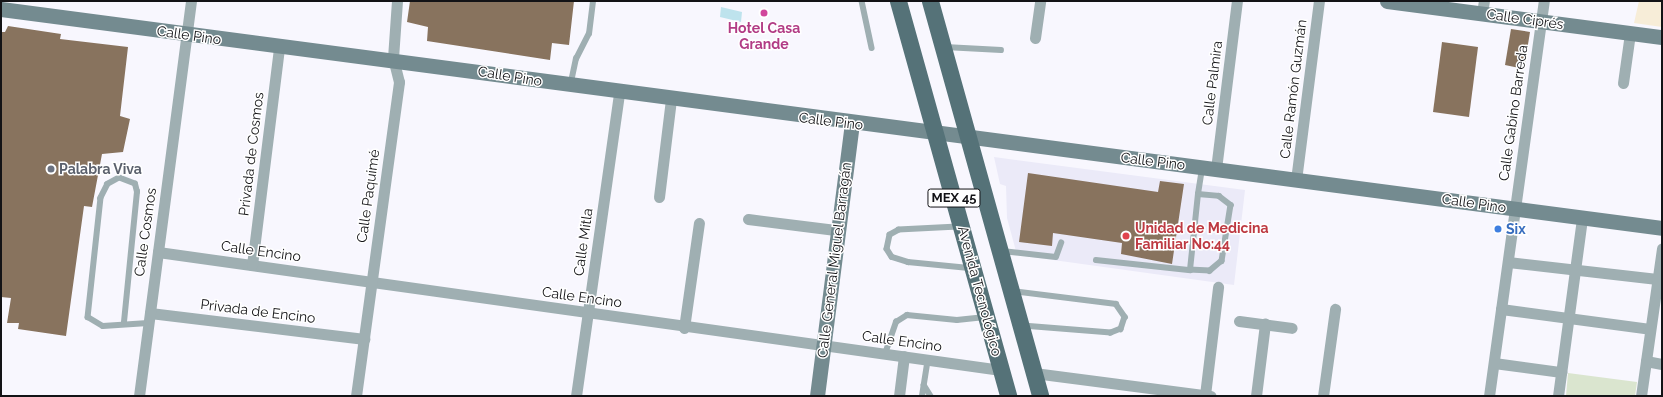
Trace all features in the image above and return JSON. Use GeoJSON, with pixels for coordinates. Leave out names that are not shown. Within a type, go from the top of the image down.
{"type":"FeatureCollection","features":[{"type":"Feature","properties":{"kind":"main road","name":"Avenida Tecnológico"},"geometry":{"type":"LineString","coordinates":[[898,1],[937,132],[1008,396]]}},
{"type":"Feature","properties":{"kind":"main road","name":"Avenida Tecnológico"},"geometry":{"type":"LineString","coordinates":[[930,1],[1040,396]]}},
{"type":"Feature","properties":{"kind":"street","name":"Calle Cosmos"},"geometry":{"type":"LineString","coordinates":[[139,396],[191,1]]}},
{"type":"Feature","properties":{"kind":"street","name":"Calle Paquimé"},"geometry":{"type":"LineString","coordinates":[[356,396],[398,82],[393,58],[397,1]]}},
{"type":"Feature","properties":{"kind":"street"},"geometry":{"type":"LineString","coordinates":[[1035,38],[1040,1]]}},
{"type":"Feature","properties":{"kind":"street","name":"Calle Palmira"},"geometry":{"type":"LineString","coordinates":[[1209,168],[1238,1]]}},
{"type":"Feature","properties":{"kind":"street","name":"Calle Ramón Guzmán"},"geometry":{"type":"LineString","coordinates":[[1296,180],[1319,1]]}},
{"type":"Feature","properties":{"kind":"street","name":"Calle Ciprés"},"geometry":{"type":"LineString","coordinates":[[1387,1],[1483,7],[1542,21],[1662,37]]}},
{"type":"Feature","properties":{"kind":"street","name":"Calle Gabino Barreda"},"geometry":{"type":"LineString","coordinates":[[1489,396],[1544,1]]}},
{"type":"Feature","properties":{"kind":"street","name":"Calle Pino"},"geometry":{"type":"LineString","coordinates":[[1,9],[279,47],[393,58],[570,86],[852,124],[937,132],[1582,219],[1662,228]]}},
{"type":"Feature","properties":{"kind":"street"},"geometry":{"type":"LineString","coordinates":[[1623,83],[1630,33]]}},
{"type":"Feature","properties":{"kind":"street","name":"Privada de Cosmos"},"geometry":{"type":"LineString","coordinates":[[252,265],[279,47]]}},
{"type":"Feature","properties":{"kind":"street","name":"Calle Mitla"},"geometry":{"type":"LineString","coordinates":[[576,396],[619,93]]}},
{"type":"Feature","properties":{"kind":"street"},"geometry":{"type":"LineString","coordinates":[[659,198],[671,99]]}},
{"type":"Feature","properties":{"kind":"street","name":"Calle General Miguel Barragán"},"geometry":{"type":"LineString","coordinates":[[817,396],[835,230],[852,124]]}},
{"type":"Feature","properties":{"kind":"street"},"geometry":{"type":"LineString","coordinates":[[748,219],[835,230]]}},
{"type":"Feature","properties":{"kind":"street"},"geometry":{"type":"LineString","coordinates":[[1558,396],[1582,219]]}},
{"type":"Feature","properties":{"kind":"street"},"geometry":{"type":"LineString","coordinates":[[684,328],[699,223]]}},
{"type":"Feature","properties":{"kind":"street"},"geometry":{"type":"LineString","coordinates":[[1640,396],[1650,329],[1658,306],[1658,280],[1662,248]]}},
{"type":"Feature","properties":{"kind":"street","name":"Calle Encino"},"geometry":{"type":"LineString","coordinates":[[158,252],[588,312],[684,328],[823,345],[1001,370]]}},
{"type":"Feature","properties":{"kind":"street"},"geometry":{"type":"LineString","coordinates":[[1508,262],[1658,280]]}},
{"type":"Feature","properties":{"kind":"street"},"geometry":{"type":"LineString","coordinates":[[1034,373],[1208,396],[1218,287]]}},
{"type":"Feature","properties":{"kind":"street"},"geometry":{"type":"LineString","coordinates":[[1501,308],[1650,329]]}},
{"type":"Feature","properties":{"kind":"street"},"geometry":{"type":"LineString","coordinates":[[1323,396],[1335,309]]}},
{"type":"Feature","properties":{"kind":"street","name":"Privada de Encino"},"geometry":{"type":"LineString","coordinates":[[149,318],[364,339]]}},
{"type":"Feature","properties":{"kind":"street"},"geometry":{"type":"LineString","coordinates":[[1239,321],[1292,328]]}},
{"type":"Feature","properties":{"kind":"street"},"geometry":{"type":"LineString","coordinates":[[1256,396],[1266,324]]}},
{"type":"Feature","properties":{"kind":"street"},"geometry":{"type":"LineString","coordinates":[[899,396],[904,356]]}},
{"type":"Feature","properties":{"kind":"street"},"geometry":{"type":"LineString","coordinates":[[1646,362],[1662,364]]}},
{"type":"Feature","properties":{"kind":"street"},"geometry":{"type":"LineString","coordinates":[[1494,363],[1561,372]]}},
{"type":"Feature","properties":{"kind":"lane"},"geometry":{"type":"LineString","coordinates":[[570,86],[576,59],[589,34],[593,1]]}},
{"type":"Feature","properties":{"kind":"lane"},"geometry":{"type":"LineString","coordinates":[[862,1],[872,48]]}},
{"type":"Feature","properties":{"kind":"lane"},"geometry":{"type":"LineString","coordinates":[[943,47],[1001,50]]}},
{"type":"Feature","properties":{"kind":"lane"},"geometry":{"type":"LineString","coordinates":[[1190,270],[1198,194],[1209,168]]}},
{"type":"Feature","properties":{"kind":"lane"},"geometry":{"type":"LineString","coordinates":[[124,322],[137,192],[135,184],[119,178],[108,184],[101,198],[87,310],[92,322],[103,326],[149,318]]}},
{"type":"Feature","properties":{"kind":"lane"},"geometry":{"type":"LineString","coordinates":[[1096,260],[1210,271],[1220,266],[1231,216],[1227,199],[1198,194]]}},
{"type":"Feature","properties":{"kind":"lane"},"geometry":{"type":"LineString","coordinates":[[962,227],[942,230],[899,230],[890,235],[887,249],[892,257],[908,262],[974,268]]}},
{"type":"Feature","properties":{"kind":"lane"},"geometry":{"type":"LineString","coordinates":[[1000,251],[1056,257],[1061,243]]}},
{"type":"Feature","properties":{"kind":"lane"},"geometry":{"type":"LineString","coordinates":[[1011,291],[1116,304],[1125,317],[1121,329],[1111,333],[1021,326]]}},
{"type":"Feature","properties":{"kind":"lane"},"geometry":{"type":"LineString","coordinates":[[885,354],[896,322],[907,316],[957,320],[987,317]]}},
{"type":"Feature","properties":{"kind":"lane"},"geometry":{"type":"LineString","coordinates":[[922,396],[928,360]]}},
{"type":"Feature","properties":{"kind":"lane"},"geometry":{"type":"LineString","coordinates":[[924,385],[931,396]]}},
{"type":"Feature","properties":{"kind":"shaded area"},"geometry":{"type":"Polygon","coordinates":[[[1639,1],[1662,1],[1662,27],[1634,23],[1639,1]]]}},
{"type":"Feature","properties":{"kind":"shaded area","name":"Unidad de Medicina Familiar No:44"},"geometry":{"type":"Polygon","coordinates":[[[994,157],[1245,190],[1234,285],[1017,255],[1007,218],[1006,186],[1000,184],[994,157]]]}},
{"type":"Feature","properties":{"kind":"green space"},"geometry":{"type":"Polygon","coordinates":[[[1568,373],[1637,382],[1635,396],[1566,396],[1568,373]]]}},
{"type":"Feature","properties":{"kind":"water"},"geometry":{"type":"Polygon","coordinates":[[[721,7],[742,12],[741,22],[720,17],[721,7]]]}},
{"type":"Feature","properties":{"kind":"building"},"geometry":{"type":"Polygon","coordinates":[[[410,1],[574,1],[569,45],[552,43],[550,60],[427,41],[428,27],[407,22],[410,1]]]}},
{"type":"Feature","properties":{"kind":"building","name":"Palabra Viva"},"geometry":{"type":"Polygon","coordinates":[[[8,26],[61,34],[60,39],[128,47],[120,116],[130,119],[123,152],[102,154],[92,207],[84,206],[66,336],[18,329],[19,323],[7,323],[11,298],[1,297],[1,32],[5,32],[8,26]]]}},
{"type":"Feature","properties":{"kind":"building"},"geometry":{"type":"Polygon","coordinates":[[[1511,29],[1530,32],[1524,69],[1505,65],[1511,29]]]}},
{"type":"Feature","properties":{"kind":"building"},"geometry":{"type":"Polygon","coordinates":[[[1442,42],[1478,47],[1469,117],[1433,112],[1442,42]]]}},
{"type":"Feature","properties":{"kind":"building"},"geometry":{"type":"Polygon","coordinates":[[[1028,173],[1158,192],[1160,181],[1184,184],[1172,264],[1121,254],[1122,243],[1053,233],[1052,246],[1019,242],[1028,173]]]}},
{"type":"Feature","properties":{"kind":"place","name":"Hotel Casa Grande"},"geometry":{"type":"Point","coordinates":[764,13]}},
{"type":"Feature","properties":{"kind":"place","name":"Palabra Viva"},"geometry":{"type":"Point","coordinates":[51,169]}},
{"type":"Feature","properties":{"kind":"place","name":"Six"},"geometry":{"type":"Point","coordinates":[1498,229]}},
{"type":"Feature","properties":{"kind":"place","name":"Unidad de Medicina Familiar No:44"},"geometry":{"type":"Point","coordinates":[1126,236]}}]}
